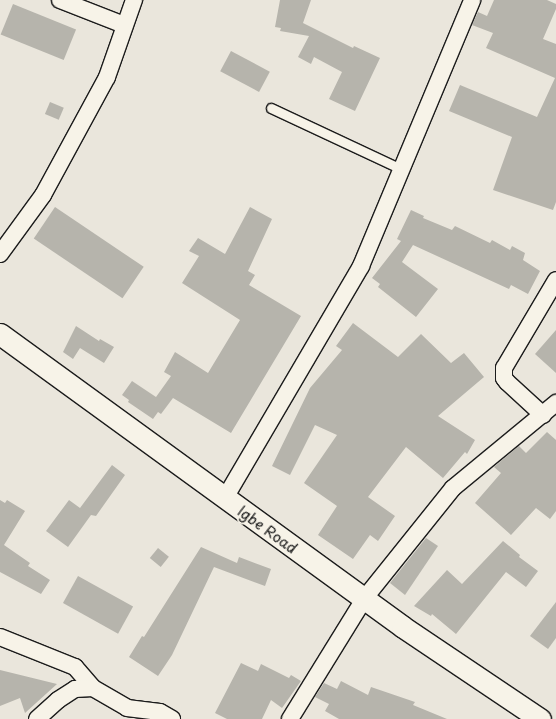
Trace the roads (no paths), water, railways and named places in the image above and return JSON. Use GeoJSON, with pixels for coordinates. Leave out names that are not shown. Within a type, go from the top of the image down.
{"type":"FeatureCollection","features":[{"type":"Feature","properties":{"kind":"street"},"geometry":{"type":"LineString","coordinates":[[60,0],[124,25]]}},
{"type":"Feature","properties":{"kind":"street"},"geometry":{"type":"LineString","coordinates":[[0,254],[42,195],[107,77],[118,52],[124,25],[134,0]]}},
{"type":"Feature","properties":{"kind":"street"},"geometry":{"type":"LineString","coordinates":[[225,498],[361,266],[472,0]]}},
{"type":"Feature","properties":{"kind":"street"},"geometry":{"type":"LineString","coordinates":[[544,415],[507,382],[503,374],[504,368],[556,280]]}},
{"type":"Feature","properties":{"kind":"street","name":"Igbe Road"},"geometry":{"type":"LineString","coordinates":[[0,334],[364,599],[540,719]]}},
{"type":"Feature","properties":{"kind":"street"},"geometry":{"type":"LineString","coordinates":[[290,719],[364,599],[453,488],[556,404]]}},
{"type":"Feature","properties":{"kind":"street"},"geometry":{"type":"LineString","coordinates":[[0,637],[75,667],[93,688],[127,708],[160,712],[172,719]]}},
{"type":"Feature","properties":{"kind":"street"},"geometry":{"type":"LineString","coordinates":[[36,719],[58,700],[75,689],[93,688]]}},
{"type":"Feature","properties":{"kind":"lane"},"geometry":{"type":"LineString","coordinates":[[271,108],[401,169]]}}]}
